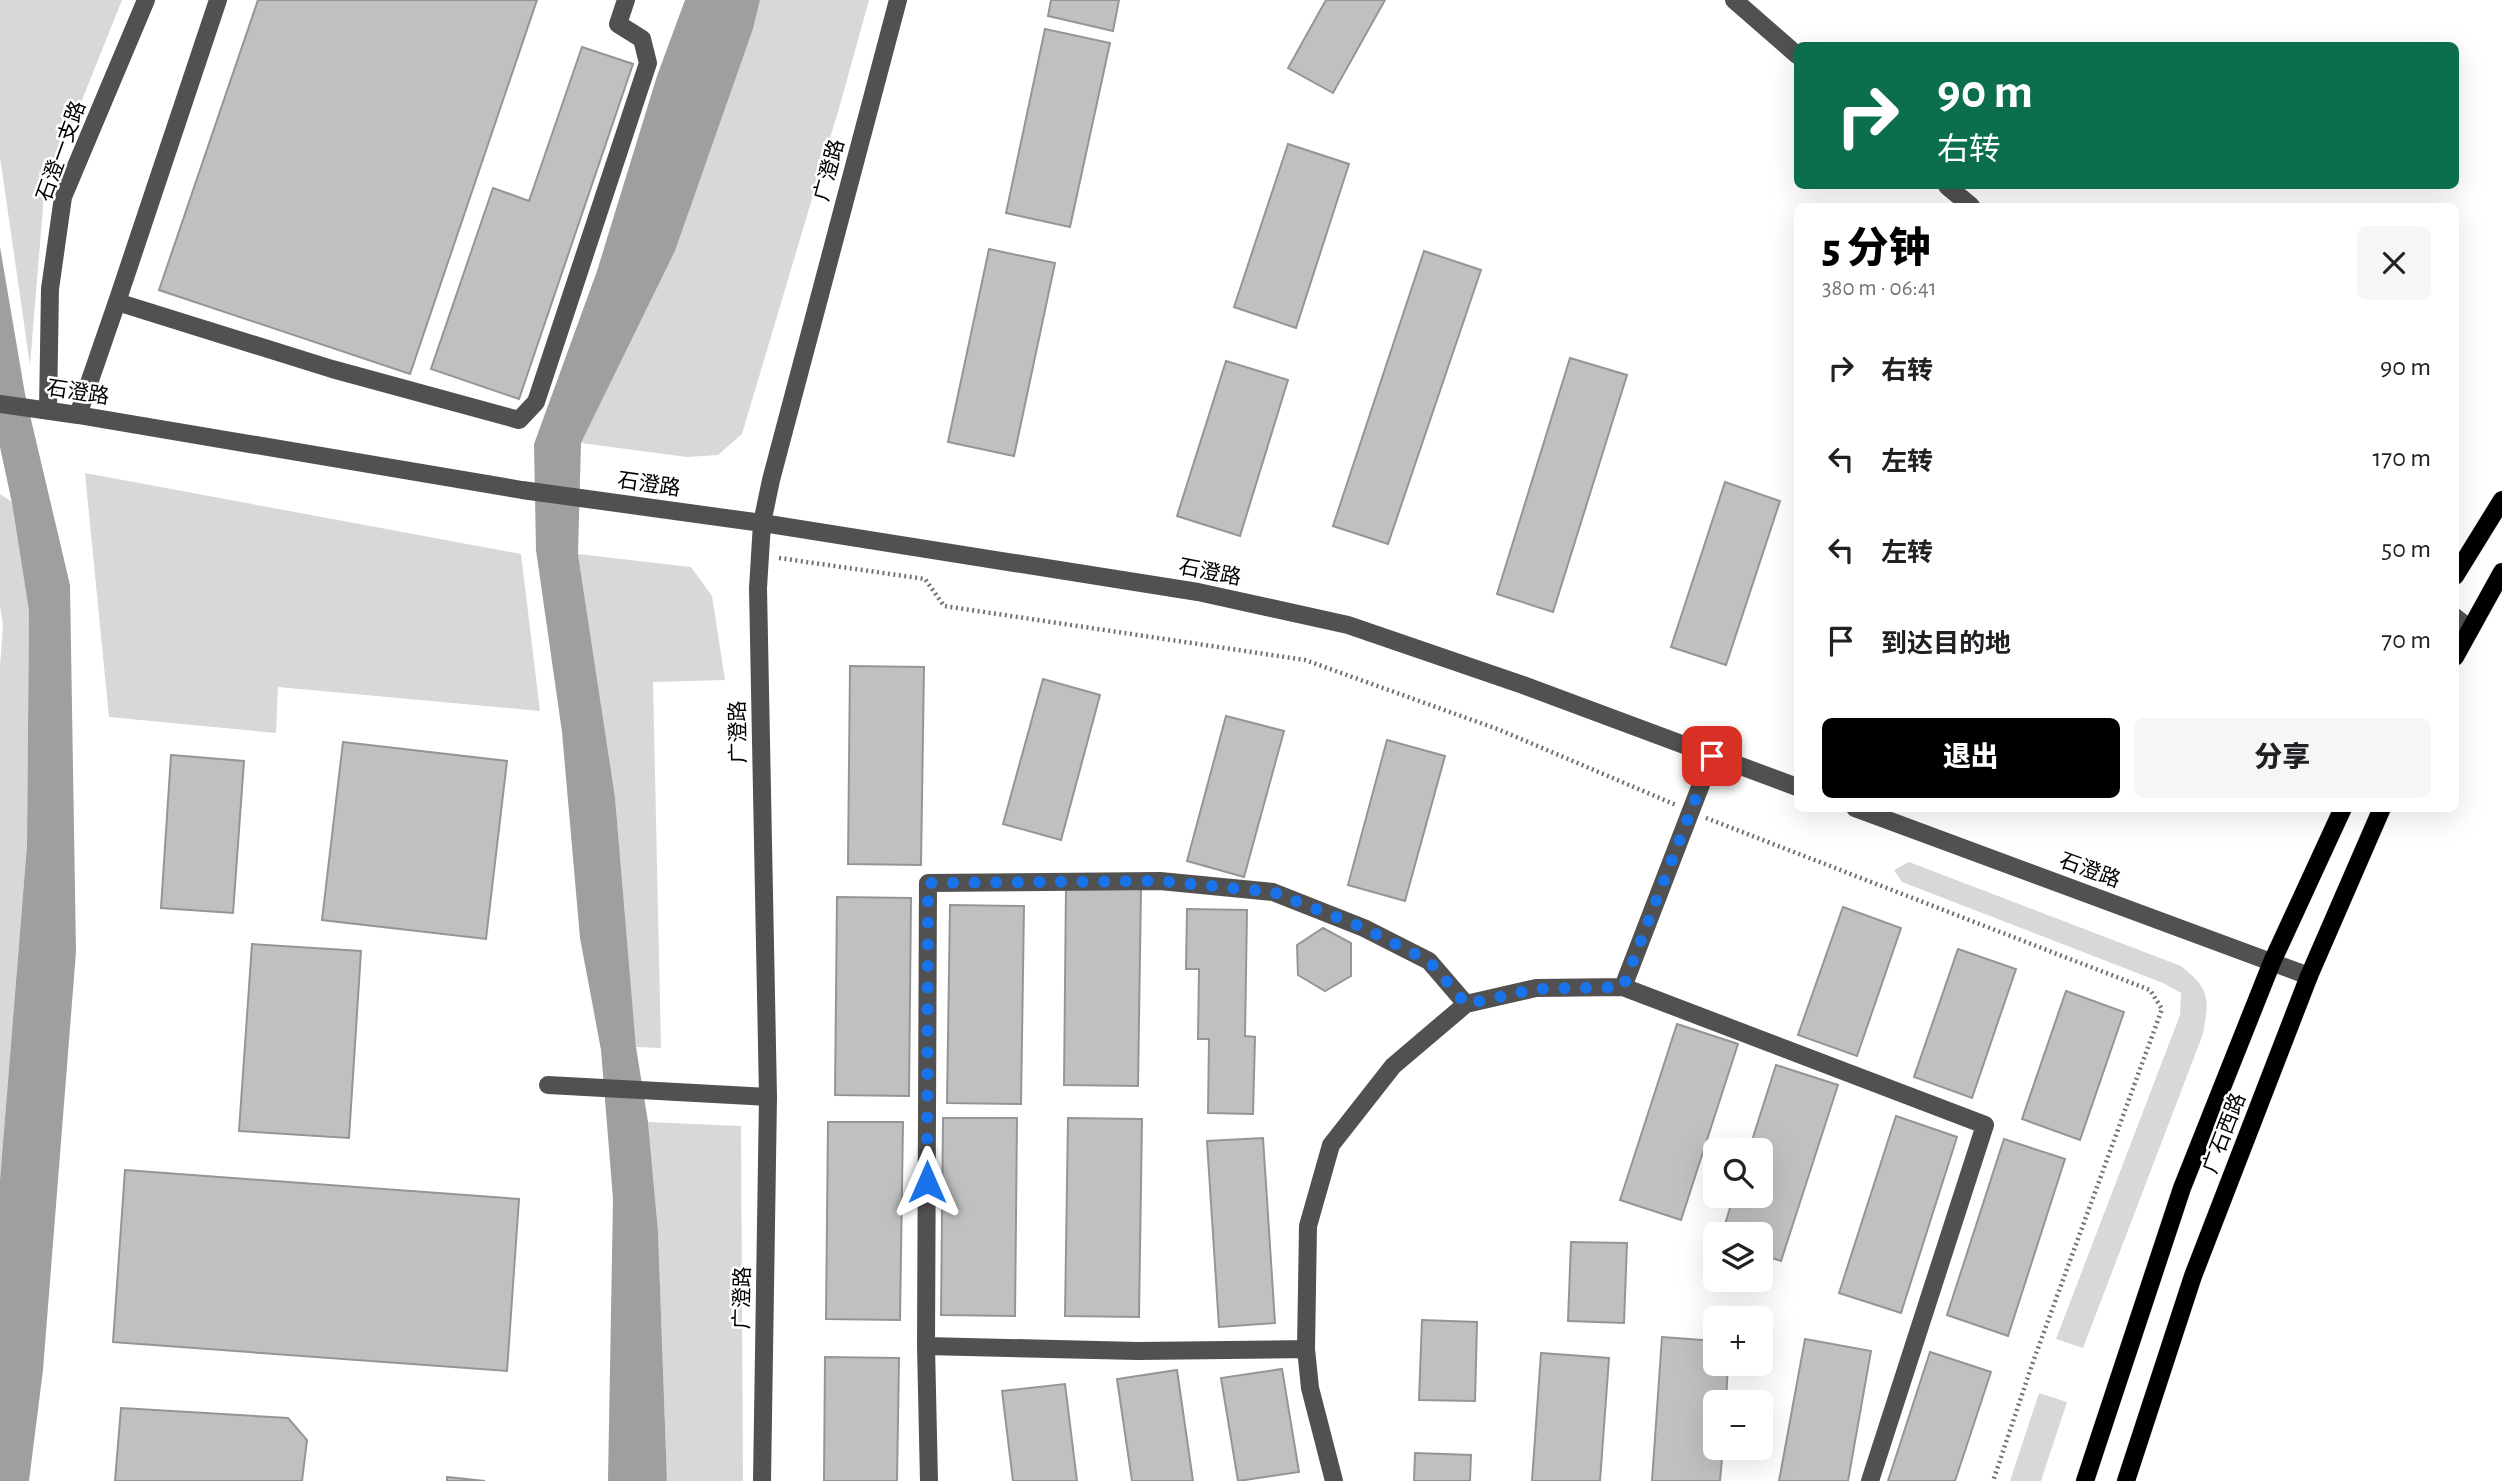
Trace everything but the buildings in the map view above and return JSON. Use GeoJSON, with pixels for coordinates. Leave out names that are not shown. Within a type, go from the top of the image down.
{"type":"FeatureCollection","features":[{"type":"Feature","properties":{"kind":"main road"},"geometry":{"type":"LineString","coordinates":[[2459,570],[2502,500]]}},
{"type":"Feature","properties":{"kind":"main road"},"geometry":{"type":"LineString","coordinates":[[2462,623],[2502,572]]}},
{"type":"Feature","properties":{"kind":"main road"},"geometry":{"type":"LineString","coordinates":[[2085,1481],[2182,1188],[2272,961],[2341,812]]}},
{"type":"Feature","properties":{"kind":"main road","name":"广石西路"},"geometry":{"type":"LineString","coordinates":[[2126,1481],[2193,1276],[2309,975],[2380,812]]}},
{"type":"Feature","properties":{"kind":"street","name":"石澄一支路"},"geometry":{"type":"LineString","coordinates":[[48,410],[50,289],[63,197],[146,0]]}},
{"type":"Feature","properties":{"kind":"street"},"geometry":{"type":"LineString","coordinates":[[78,415],[218,0]]}},
{"type":"Feature","properties":{"kind":"street"},"geometry":{"type":"LineString","coordinates":[[117,302],[332,369],[519,420],[536,402],[648,63],[642,39],[618,24],[626,0]]}},
{"type":"Feature","properties":{"kind":"street","name":"广澄路"},"geometry":{"type":"LineString","coordinates":[[762,1481],[768,1097],[758,588],[762,523],[771,480],[898,0]]}},
{"type":"Feature","properties":{"kind":"street"},"geometry":{"type":"LineString","coordinates":[[1734,0],[1794,52]]}},
{"type":"Feature","properties":{"kind":"street"},"geometry":{"type":"LineString","coordinates":[[1951,189],[1967,203]]}},
{"type":"Feature","properties":{"kind":"street","name":"石澄路"},"geometry":{"type":"LineString","coordinates":[[0,404],[522,490],[762,523],[1198,592],[1348,625],[1523,685],[1794,787]]}},
{"type":"Feature","properties":{"kind":"street"},"geometry":{"type":"LineString","coordinates":[[1623,987],[1712,756]]}},
{"type":"Feature","properties":{"kind":"street","name":"石澄路"},"geometry":{"type":"LineString","coordinates":[[1866,812],[2309,975]]}},
{"type":"Feature","properties":{"kind":"street"},"geometry":{"type":"LineString","coordinates":[[929,1481],[926,1346],[928,883],[1160,881],[1273,892],[1364,928],[1429,961],[1466,1004]]}},
{"type":"Feature","properties":{"kind":"street"},"geometry":{"type":"LineString","coordinates":[[1334,1481],[1310,1388],[1306,1349],[1308,1226],[1331,1145],[1393,1066],[1466,1004],[1536,989],[1623,987],[1985,1125],[1870,1481]]}},
{"type":"Feature","properties":{"kind":"street"},"geometry":{"type":"LineString","coordinates":[[548,1085],[768,1097]]}},
{"type":"Feature","properties":{"kind":"street"},"geometry":{"type":"LineString","coordinates":[[926,1346],[1138,1351],[1306,1349]]}},
{"type":"Feature","properties":{"kind":"path"},"geometry":{"type":"LineString","coordinates":[[760,555],[925,579],[944,606],[1305,660],[1500,730],[1691,812],[2150,990],[2162,1009],[2033,1363],[1993,1481]]}},
{"type":"Feature","properties":{"kind":"shaded area"},"geometry":{"type":"Polygon","coordinates":[[[0,0],[122,0],[44,195],[30,365],[0,157],[0,0]]]}},
{"type":"Feature","properties":{"kind":"shaded area"},"geometry":{"type":"Polygon","coordinates":[[[685,0],[760,0],[753,29],[675,251],[581,443],[578,554],[615,797],[636,1047],[648,1122],[658,1231],[667,1481],[608,1481],[613,1199],[601,1050],[580,938],[562,732],[536,550],[534,444],[597,271],[657,76],[685,0]]]}},
{"type":"Feature","properties":{"kind":"shaded area"},"geometry":{"type":"Polygon","coordinates":[[[760,0],[869,0],[742,434],[718,455],[687,457],[581,443],[675,251],[753,29],[760,0]]]}},
{"type":"Feature","properties":{"kind":"shaded area"},"geometry":{"type":"Polygon","coordinates":[[[0,247],[25,394],[70,585],[76,952],[43,1370],[29,1481],[0,1481],[0,1180],[27,845],[29,611],[0,447],[0,247]]]}},
{"type":"Feature","properties":{"kind":"shaded area"},"geometry":{"type":"Polygon","coordinates":[[[85,473],[521,554],[540,711],[278,687],[276,733],[109,717],[85,473]]]}},
{"type":"Feature","properties":{"kind":"shaded area"},"geometry":{"type":"Polygon","coordinates":[[[0,494],[12,502],[29,611],[27,845],[0,1180],[0,667],[3,625],[0,606],[0,494]]]}},
{"type":"Feature","properties":{"kind":"shaded area"},"geometry":{"type":"Polygon","coordinates":[[[578,554],[691,567],[712,596],[725,680],[653,682],[661,1048],[636,1047],[615,797],[578,554]]]}},
{"type":"Feature","properties":{"kind":"shaded area"},"geometry":{"type":"Polygon","coordinates":[[[1909,862],[2181,966],[2198,982],[2206,996],[2203,1034],[2083,1348],[2056,1339],[2180,1015],[2181,993],[2163,983],[1902,882],[1894,870],[1909,862]]]}},
{"type":"Feature","properties":{"kind":"shaded area"},"geometry":{"type":"Polygon","coordinates":[[[648,1122],[741,1126],[743,1481],[667,1481],[658,1231],[648,1122]]]}},
{"type":"Feature","properties":{"kind":"shaded area"},"geometry":{"type":"Polygon","coordinates":[[[2039,1393],[2067,1402],[2041,1481],[2010,1481],[2039,1393]]]}},
{"type":"Feature","properties":{"kind":"route"},"geometry":{"type":"LineString","coordinates":[[927,1182],[928,883],[1160,881],[1273,892],[1364,928],[1429,961],[1466,1004],[1536,989],[1623,987],[1712,756]]}}]}
